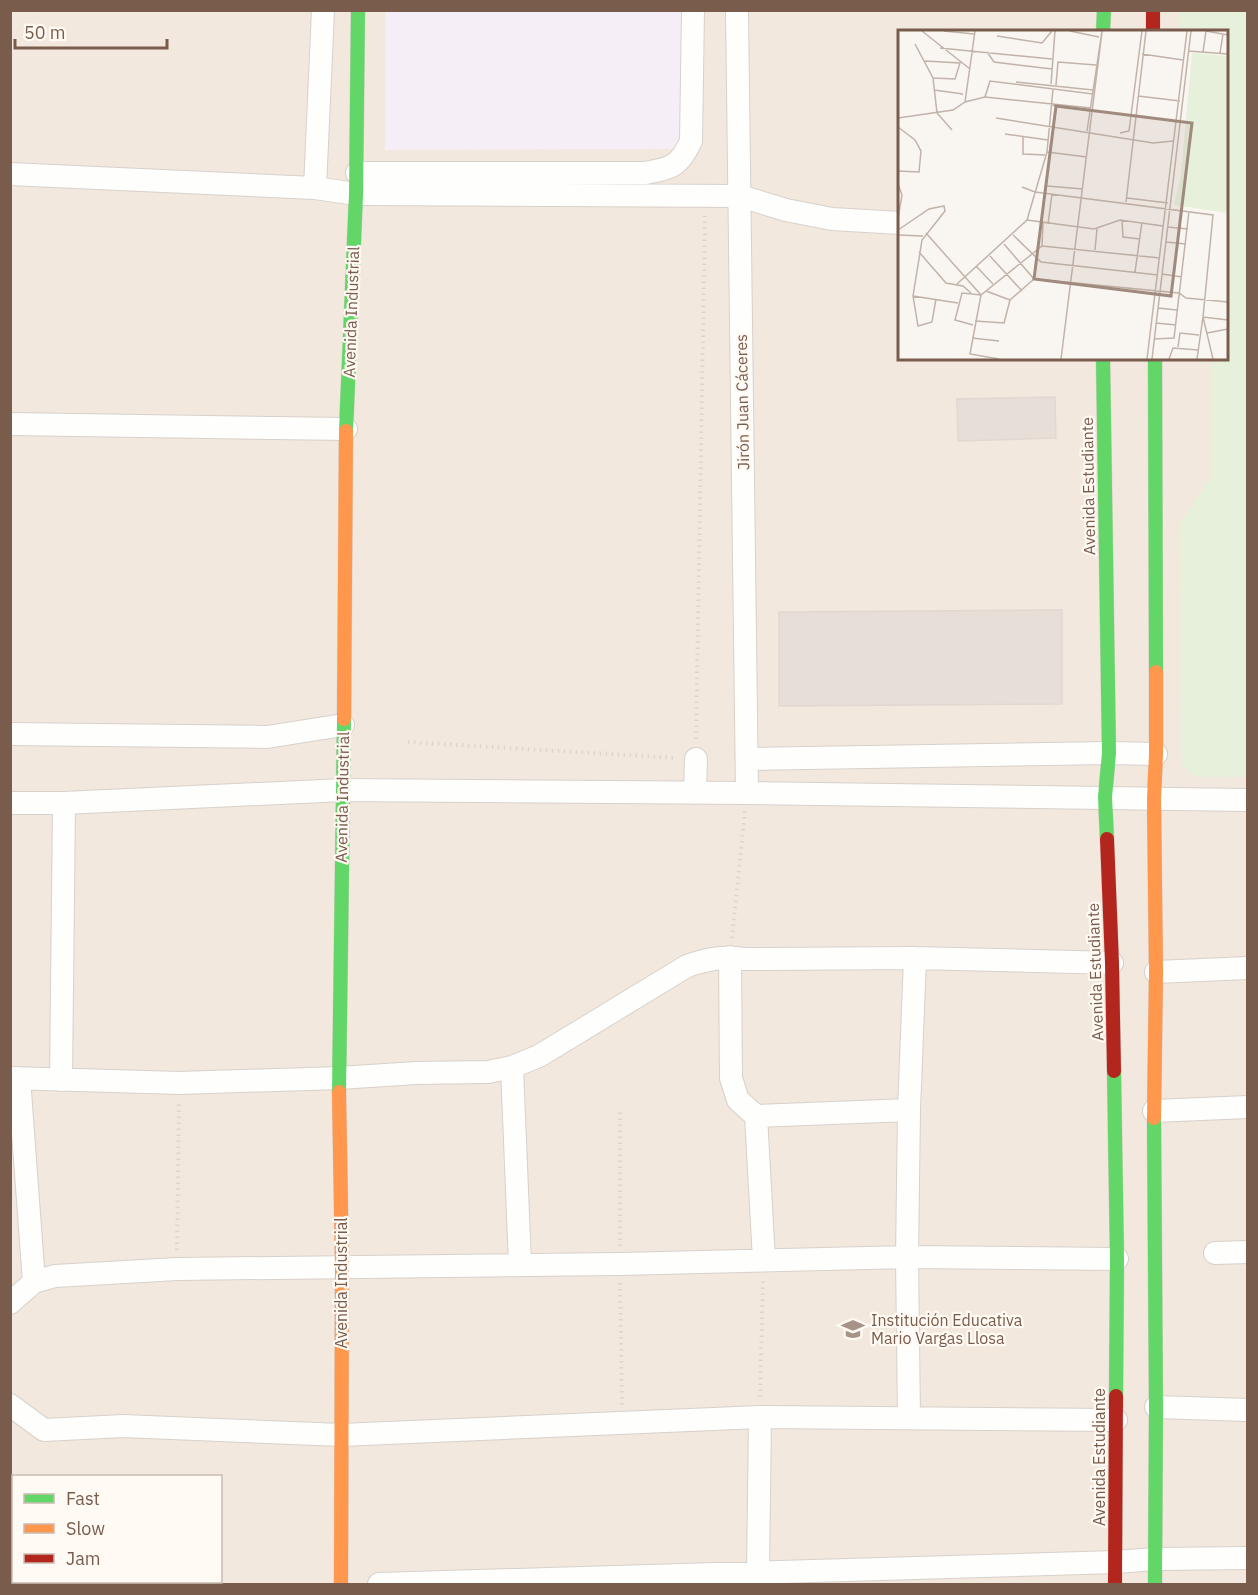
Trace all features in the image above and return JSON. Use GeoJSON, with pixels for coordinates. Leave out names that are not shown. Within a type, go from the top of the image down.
{"type":"FeatureCollection","features":[{"type":"Feature","properties":{"kind":"street"},"geometry":{"type":"LineString","coordinates":[[315,188],[323,10]]}},
{"type":"Feature","properties":{"kind":"street","name":"Avenida Industrial"},"geometry":{"type":"LineString","coordinates":[[342,1584],[340,1435],[342,1267],[339,1078],[346,429],[357,183],[358,10]]}},
{"type":"Feature","properties":{"kind":"street"},"geometry":{"type":"LineString","coordinates":[[10,174],[315,188],[357,183],[645,173],[668,169],[683,158],[691,141],[693,10]]}},
{"type":"Feature","properties":{"kind":"street","name":"Jirón Juan Cáceres"},"geometry":{"type":"LineString","coordinates":[[737,10],[747,793]]}},
{"type":"Feature","properties":{"kind":"street"},"geometry":{"type":"LineString","coordinates":[[1103,30],[1104,10]]}},
{"type":"Feature","properties":{"kind":"street"},"geometry":{"type":"LineString","coordinates":[[1152,30],[1153,10]]}},
{"type":"Feature","properties":{"kind":"street"},"geometry":{"type":"LineString","coordinates":[[357,183],[706,197],[740,196],[786,210],[832,219],[898,223]]}},
{"type":"Feature","properties":{"kind":"street","name":"Avenida Estudiante"},"geometry":{"type":"LineString","coordinates":[[1103,360],[1109,753],[1105,797],[1112,963],[1117,1259],[1116,1584]]}},
{"type":"Feature","properties":{"kind":"street"},"geometry":{"type":"LineString","coordinates":[[1155,360],[1155,1584]]}},
{"type":"Feature","properties":{"kind":"street"},"geometry":{"type":"LineString","coordinates":[[10,424],[346,429]]}},
{"type":"Feature","properties":{"kind":"street"},"geometry":{"type":"LineString","coordinates":[[10,734],[267,737],[343,724]]}},
{"type":"Feature","properties":{"kind":"street"},"geometry":{"type":"LineString","coordinates":[[747,759],[1156,754]]}},
{"type":"Feature","properties":{"kind":"street"},"geometry":{"type":"LineString","coordinates":[[695,793],[696,759]]}},
{"type":"Feature","properties":{"kind":"street"},"geometry":{"type":"LineString","coordinates":[[10,803],[64,803],[343,790],[1248,800]]}},
{"type":"Feature","properties":{"kind":"street"},"geometry":{"type":"LineString","coordinates":[[61,1080],[64,803]]}},
{"type":"Feature","properties":{"kind":"street"},"geometry":{"type":"LineString","coordinates":[[730,957],[731,1078],[738,1100],[756,1116],[909,1110]]}},
{"type":"Feature","properties":{"kind":"street"},"geometry":{"type":"LineString","coordinates":[[34,1282],[15,1078],[179,1083],[488,1072],[512,1067],[540,1056],[687,966],[710,959],[730,957],[744,959],[915,958],[1112,963]]}},
{"type":"Feature","properties":{"kind":"street"},"geometry":{"type":"LineString","coordinates":[[909,1418],[907,1257],[909,1110],[915,958]]}},
{"type":"Feature","properties":{"kind":"street"},"geometry":{"type":"LineString","coordinates":[[1156,972],[1248,968]]}},
{"type":"Feature","properties":{"kind":"street"},"geometry":{"type":"LineString","coordinates":[[512,1067],[519,1264]]}},
{"type":"Feature","properties":{"kind":"street"},"geometry":{"type":"LineString","coordinates":[[1154,1111],[1248,1107]]}},
{"type":"Feature","properties":{"kind":"street"},"geometry":{"type":"LineString","coordinates":[[756,1116],[764,1260]]}},
{"type":"Feature","properties":{"kind":"street"},"geometry":{"type":"LineString","coordinates":[[1215,1253],[1248,1252]]}},
{"type":"Feature","properties":{"kind":"street"},"geometry":{"type":"LineString","coordinates":[[10,1303],[34,1282],[55,1276],[177,1269],[620,1264],[907,1257],[1117,1259]]}},
{"type":"Feature","properties":{"kind":"street"},"geometry":{"type":"LineString","coordinates":[[10,1405],[44,1430],[123,1426],[340,1435],[760,1417],[1116,1420]]}},
{"type":"Feature","properties":{"kind":"street"},"geometry":{"type":"LineString","coordinates":[[1156,1407],[1248,1410]]}},
{"type":"Feature","properties":{"kind":"street"},"geometry":{"type":"LineString","coordinates":[[758,1574],[760,1417]]}},
{"type":"Feature","properties":{"kind":"street"},"geometry":{"type":"LineString","coordinates":[[379,1584],[1248,1558]]}},
{"type":"Feature","properties":{"kind":"path"},"geometry":{"type":"LineString","coordinates":[[408,742],[696,759],[706,197]]}},
{"type":"Feature","properties":{"kind":"path"},"geometry":{"type":"LineString","coordinates":[[730,957],[747,793]]}},
{"type":"Feature","properties":{"kind":"path"},"geometry":{"type":"LineString","coordinates":[[177,1269],[179,1083]]}},
{"type":"Feature","properties":{"kind":"path"},"geometry":{"type":"LineString","coordinates":[[760,1417],[764,1260]]}},
{"type":"Feature","properties":{"kind":"shaded area"},"geometry":{"type":"Polygon","coordinates":[[[11,11],[1247,11],[1247,1584],[11,1584],[11,11]]]}},
{"type":"Feature","properties":{"kind":"shaded area"},"geometry":{"type":"Polygon","coordinates":[[[385,11],[694,11],[694,149],[385,150],[385,11]]]}},
{"type":"Feature","properties":{"kind":"green space"},"geometry":{"type":"Polygon","coordinates":[[[1179,11],[1247,11],[1247,777],[1195,777],[1181,764],[1180,523],[1211,476],[1211,360],[1228,360],[1228,30],[1179,30],[1179,11]]]}},
{"type":"Feature","properties":{"kind":"building"},"geometry":{"type":"Polygon","coordinates":[[[1055,397],[1056,438],[958,441],[957,399],[1055,397]]]}},
{"type":"Feature","properties":{"kind":"building"},"geometry":{"type":"Polygon","coordinates":[[[1062,610],[1062,704],[779,706],[779,612],[1062,610]]]}},
{"type":"Feature","properties":{"kind":"traffic: fast"},"geometry":{"type":"LineString","coordinates":[[346,431],[356,194],[358,10]]}},
{"type":"Feature","properties":{"kind":"traffic: fast"},"geometry":{"type":"LineString","coordinates":[[1103,30],[1104,10]]}},
{"type":"Feature","properties":{"kind":"traffic: fast"},"geometry":{"type":"LineString","coordinates":[[1103,360],[1109,753],[1105,797],[1107,839]]}},
{"type":"Feature","properties":{"kind":"traffic: fast"},"geometry":{"type":"LineString","coordinates":[[1155,360],[1156,672]]}},
{"type":"Feature","properties":{"kind":"traffic: fast"},"geometry":{"type":"LineString","coordinates":[[339,1092],[344,719]]}},
{"type":"Feature","properties":{"kind":"traffic: fast"},"geometry":{"type":"LineString","coordinates":[[1114,1071],[1117,1259],[1116,1396]]}},
{"type":"Feature","properties":{"kind":"traffic: fast"},"geometry":{"type":"LineString","coordinates":[[1154,1118],[1155,1584]]}},
{"type":"Feature","properties":{"kind":"traffic: slow"},"geometry":{"type":"LineString","coordinates":[[344,719],[346,431]]}},
{"type":"Feature","properties":{"kind":"traffic: slow"},"geometry":{"type":"LineString","coordinates":[[1154,1118],[1156,672]]}},
{"type":"Feature","properties":{"kind":"traffic: slow"},"geometry":{"type":"LineString","coordinates":[[339,1092],[342,1267],[341,1584]]}},
{"type":"Feature","properties":{"kind":"traffic: jam"},"geometry":{"type":"LineString","coordinates":[[1153,10],[1153,30]]}},
{"type":"Feature","properties":{"kind":"traffic: jam"},"geometry":{"type":"LineString","coordinates":[[1107,839],[1114,1071]]}},
{"type":"Feature","properties":{"kind":"traffic: jam"},"geometry":{"type":"LineString","coordinates":[[1115,1584],[1116,1396]]}},
{"type":"Feature","properties":{"kind":"place","name":"Institución Educativa Mario Vargas Llosa"},"geometry":{"type":"Point","coordinates":[853,1329]}}]}
